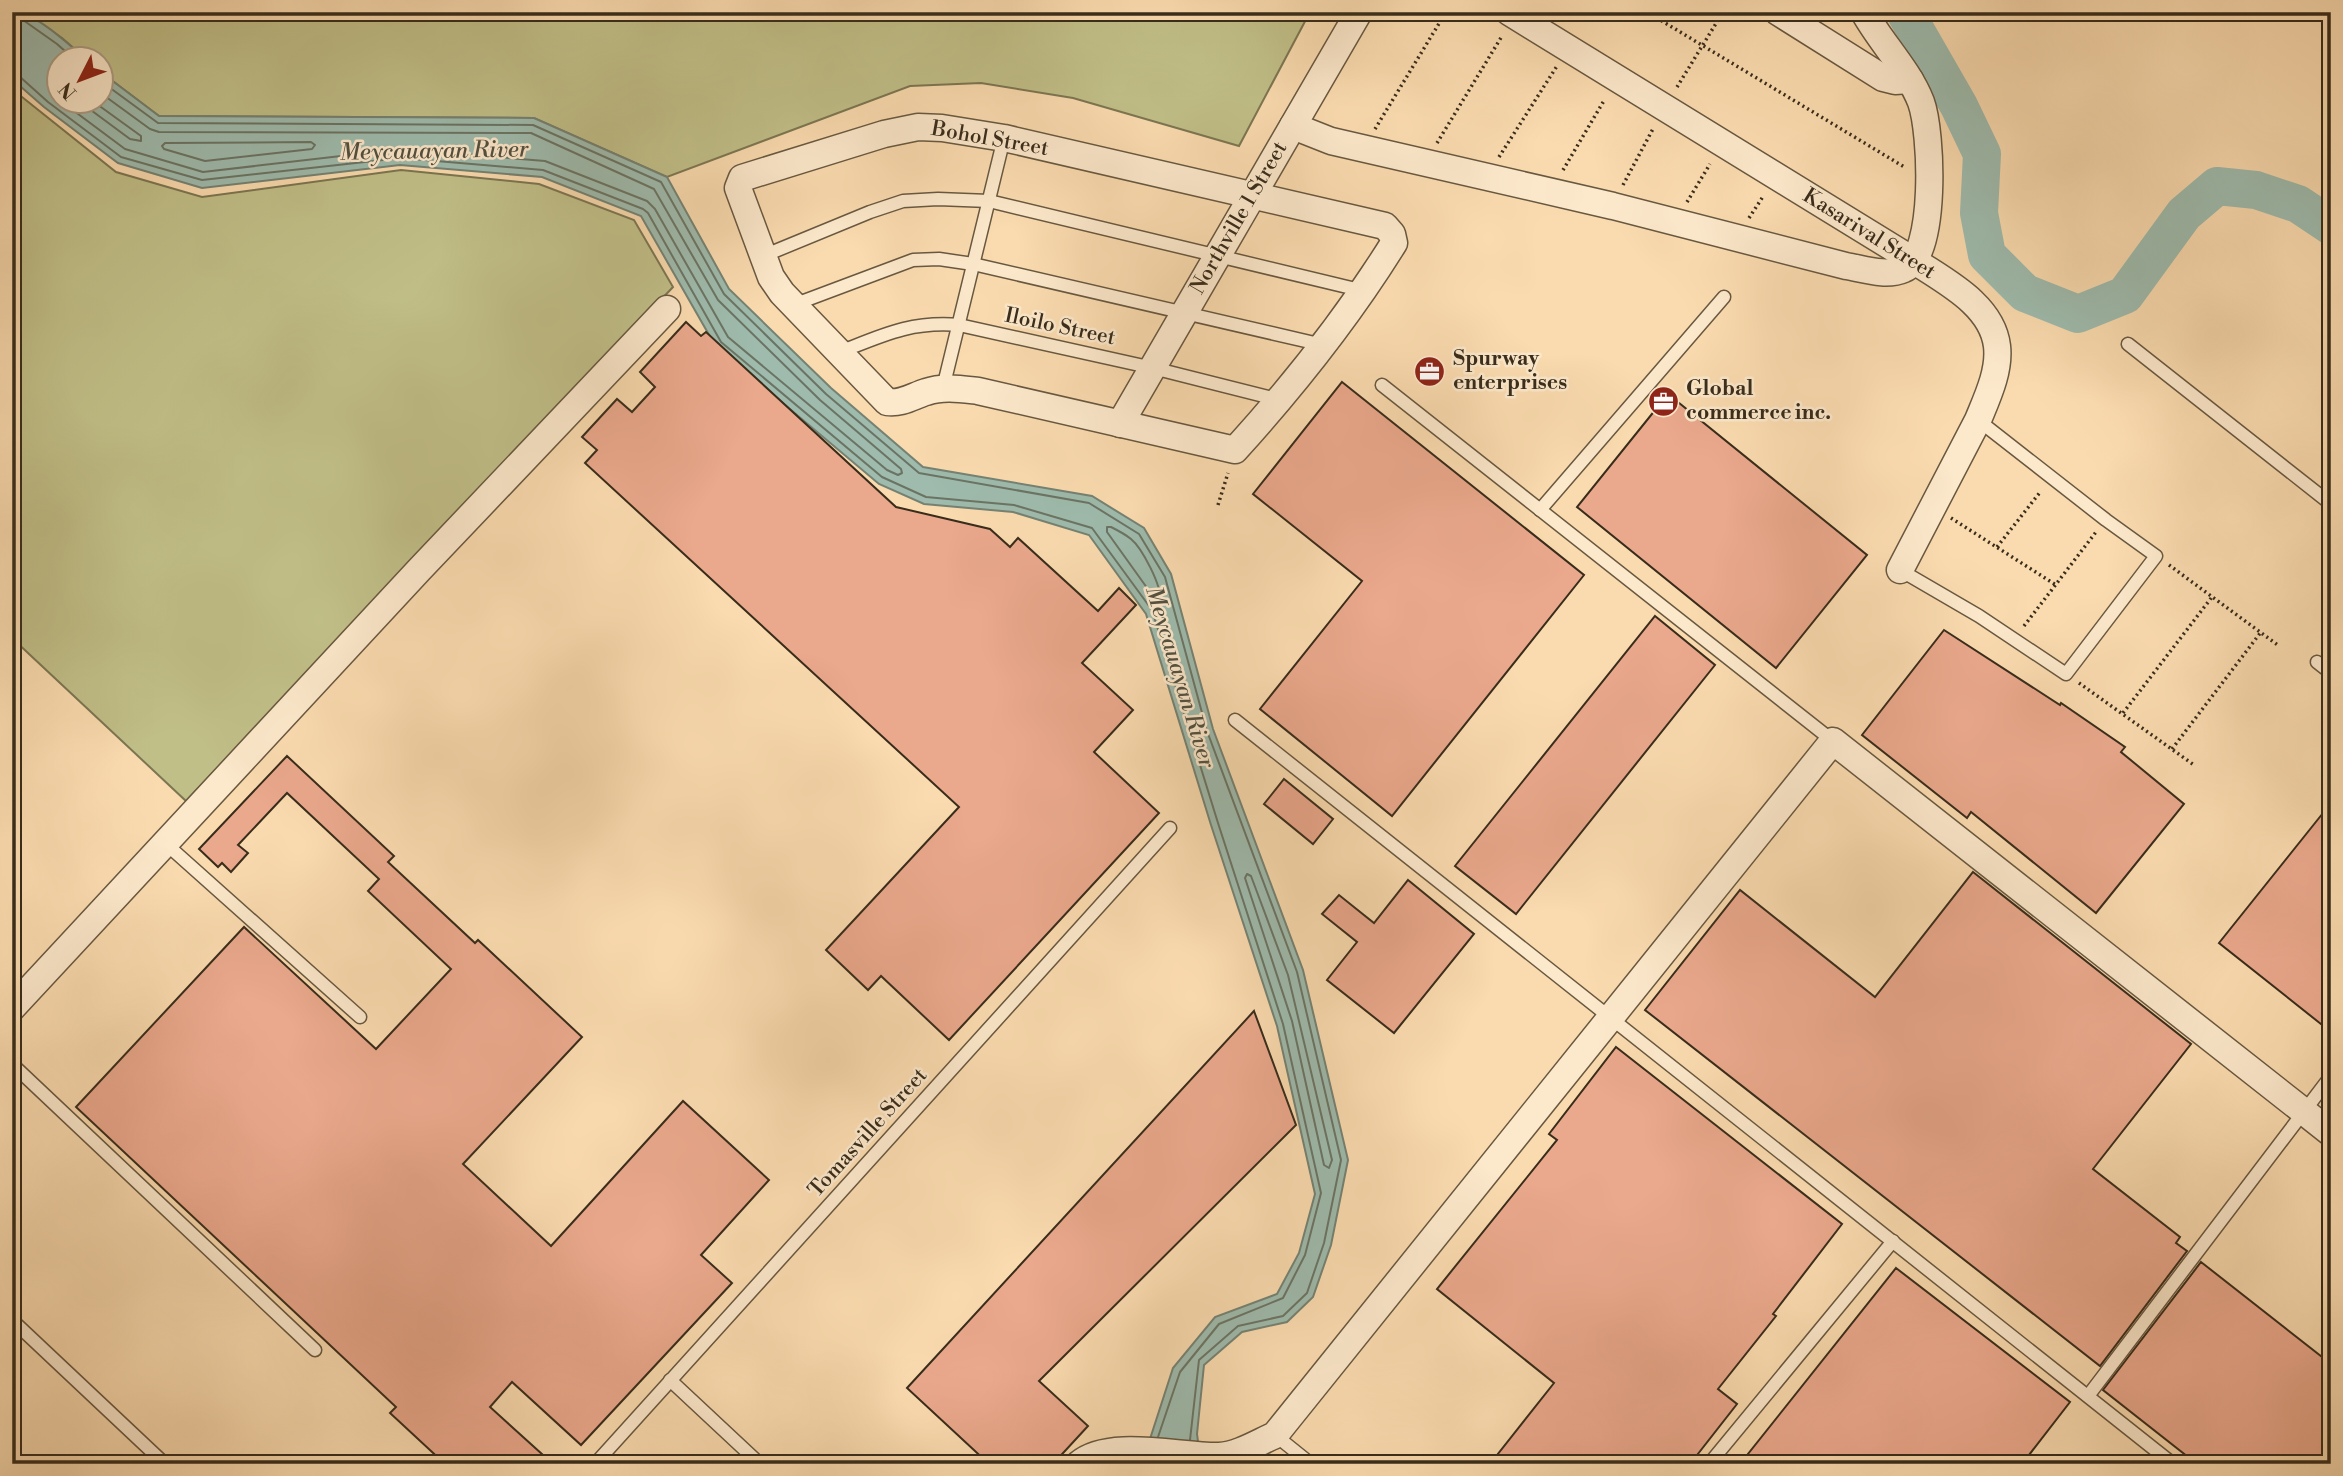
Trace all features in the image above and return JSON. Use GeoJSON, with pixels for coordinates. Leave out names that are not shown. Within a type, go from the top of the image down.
{"type":"FeatureCollection","features":[{"type":"Feature","properties":{"kind":"street","name":"Northville 1 Street"},"geometry":{"type":"LineString","coordinates":[[1120,424],[1359,12]]}},
{"type":"Feature","properties":{"kind":"street"},"geometry":{"type":"LineString","coordinates":[[1778,12],[1883,78],[1895,81],[1910,80]]}},
{"type":"Feature","properties":{"kind":"street"},"geometry":{"type":"LineString","coordinates":[[1293,126],[1331,141],[1363,149],[1612,206],[1874,272],[1891,272],[1905,269],[1916,262],[1926,227],[1928,130],[1921,102],[1910,80],[1864,12]]}},
{"type":"Feature","properties":{"kind":"street","name":"Kasarival Street"},"geometry":{"type":"LineString","coordinates":[[1512,14],[1916,262],[1974,303],[1992,327],[1997,347],[1996,367],[1978,420],[1900,570]]}},
{"type":"Feature","properties":{"kind":"street","name":"Bohol Street"},"geometry":{"type":"LineString","coordinates":[[763,256],[738,188],[742,178],[884,134],[906,129],[942,128],[1004,138],[1385,226],[1392,234],[1394,243],[1364,291]]}},
{"type":"Feature","properties":{"kind":"street"},"geometry":{"type":"LineString","coordinates":[[763,256],[771,277],[793,305],[887,402],[898,403],[943,388],[998,395],[1235,450],[1281,400],[1364,291]]}},
{"type":"Feature","properties":{"kind":"street"},"geometry":{"type":"LineString","coordinates":[[12,1008],[419,570],[667,309]]}},
{"type":"Feature","properties":{"kind":"street"},"geometry":{"type":"LineString","coordinates":[[1079,1464],[1105,1451],[1221,1456],[1242,1451],[1275,1435],[1833,741],[2331,1133]]}},
{"type":"Feature","properties":{"kind":"lane"},"geometry":{"type":"LineString","coordinates":[[943,388],[1004,138]]}},
{"type":"Feature","properties":{"kind":"lane"},"geometry":{"type":"LineString","coordinates":[[763,256],[903,201],[989,201],[1364,291]]}},
{"type":"Feature","properties":{"kind":"lane"},"geometry":{"type":"LineString","coordinates":[[793,305],[913,260],[939,259],[973,264],[1323,345]]}},
{"type":"Feature","properties":{"kind":"lane"},"geometry":{"type":"LineString","coordinates":[[1539,510],[1724,297]]}},
{"type":"Feature","properties":{"kind":"lane","name":"Iloilo Street"},"geometry":{"type":"LineString","coordinates":[[840,352],[911,326],[938,323],[958,325],[1153,368],[1281,400]]}},
{"type":"Feature","properties":{"kind":"lane"},"geometry":{"type":"LineString","coordinates":[[2128,344],[2331,504]]}},
{"type":"Feature","properties":{"kind":"lane"},"geometry":{"type":"LineString","coordinates":[[1382,385],[1833,741]]}},
{"type":"Feature","properties":{"kind":"lane"},"geometry":{"type":"LineString","coordinates":[[1900,570],[2066,674],[2156,556],[1978,420]]}},
{"type":"Feature","properties":{"kind":"lane"},"geometry":{"type":"LineString","coordinates":[[2317,662],[2331,673]]}},
{"type":"Feature","properties":{"kind":"lane"},"geometry":{"type":"LineString","coordinates":[[1235,720],[2173,1464]]}},
{"type":"Feature","properties":{"kind":"lane","name":"Tomasville Street"},"geometry":{"type":"LineString","coordinates":[[595,1464],[1170,828]]}},
{"type":"Feature","properties":{"kind":"lane"},"geometry":{"type":"LineString","coordinates":[[165,843],[360,1017]]}},
{"type":"Feature","properties":{"kind":"lane"},"geometry":{"type":"LineString","coordinates":[[12,1064],[315,1350]]}},
{"type":"Feature","properties":{"kind":"lane"},"geometry":{"type":"LineString","coordinates":[[2088,1396],[2331,1076]]}},
{"type":"Feature","properties":{"kind":"lane"},"geometry":{"type":"LineString","coordinates":[[1709,1464],[1893,1241]]}},
{"type":"Feature","properties":{"kind":"lane"},"geometry":{"type":"LineString","coordinates":[[12,1320],[165,1464]]}},
{"type":"Feature","properties":{"kind":"lane"},"geometry":{"type":"LineString","coordinates":[[670,1380],[760,1464]]}},
{"type":"Feature","properties":{"kind":"lane"},"geometry":{"type":"LineString","coordinates":[[1275,1435],[1311,1464]]}},
{"type":"Feature","properties":{"kind":"path"},"geometry":{"type":"LineString","coordinates":[[1363,149],[1446,12]]}},
{"type":"Feature","properties":{"kind":"path"},"geometry":{"type":"LineString","coordinates":[[1647,12],[1929,182]]}},
{"type":"Feature","properties":{"kind":"path"},"geometry":{"type":"LineString","coordinates":[[1612,206],[1664,107],[1723,12]]}},
{"type":"Feature","properties":{"kind":"path"},"geometry":{"type":"LineString","coordinates":[[1424,163],[1512,14]]}},
{"type":"Feature","properties":{"kind":"path"},"geometry":{"type":"LineString","coordinates":[[1487,177],[1568,48]]}},
{"type":"Feature","properties":{"kind":"path"},"geometry":{"type":"LineString","coordinates":[[1550,192],[1617,79]]}},
{"type":"Feature","properties":{"kind":"path"},"geometry":{"type":"LineString","coordinates":[[1675,222],[1723,144]]}},
{"type":"Feature","properties":{"kind":"path"},"geometry":{"type":"LineString","coordinates":[[1737,238],[1776,176]]}},
{"type":"Feature","properties":{"kind":"path"},"geometry":{"type":"LineString","coordinates":[[1218,505],[1235,450]]}},
{"type":"Feature","properties":{"kind":"path"},"geometry":{"type":"LineString","coordinates":[[1997,547],[2052,477]]}},
{"type":"Feature","properties":{"kind":"path"},"geometry":{"type":"LineString","coordinates":[[1933,507],[2056,585]]}},
{"type":"Feature","properties":{"kind":"path"},"geometry":{"type":"LineString","coordinates":[[2014,639],[2106,520]]}},
{"type":"Feature","properties":{"kind":"path"},"geometry":{"type":"LineString","coordinates":[[2156,556],[2279,646]]}},
{"type":"Feature","properties":{"kind":"path"},"geometry":{"type":"LineString","coordinates":[[2123,713],[2212,597]]}},
{"type":"Feature","properties":{"kind":"path"},"geometry":{"type":"LineString","coordinates":[[2172,749],[2261,632]]}},
{"type":"Feature","properties":{"kind":"path"},"geometry":{"type":"LineString","coordinates":[[2066,674],[2193,765]]}},
{"type":"Feature","properties":{"kind":"shaded area"},"geometry":{"type":"Polygon","coordinates":[[[23,12],[1310,12],[1239,146],[1073,98],[981,83],[910,86],[667,177],[534,118],[159,116],[116,84],[116,46],[71,46],[23,12]]]}},
{"type":"Feature","properties":{"kind":"shaded area"},"geometry":{"type":"Polygon","coordinates":[[[12,89],[116,172],[202,197],[401,170],[539,184],[634,220],[673,287],[186,801],[12,638],[12,89]]]}},
{"type":"Feature","properties":{"kind":"water"},"geometry":{"type":"Polygon","coordinates":[[[12,12],[31,17],[71,46],[46,46],[46,109],[12,79],[12,12]]]}},
{"type":"Feature","properties":{"kind":"water","name":"Meycauayan River"},"geometry":{"type":"Polygon","coordinates":[[[116,84],[159,116],[534,118],[667,177],[729,289],[831,388],[923,467],[1092,496],[1144,528],[1171,574],[1213,729],[1303,970],[1348,1160],[1331,1245],[1313,1297],[1287,1322],[1242,1332],[1204,1365],[1197,1434],[1201,1464],[1150,1439],[1173,1368],[1215,1317],[1277,1294],[1299,1253],[1315,1194],[1277,1026],[1146,614],[1089,535],[1013,512],[924,504],[879,484],[716,347],[641,216],[542,177],[400,165],[202,188],[118,163],[56,116],[116,116],[116,84]]]}},
{"type":"Feature","properties":{"kind":"building"},"geometry":{"type":"Polygon","coordinates":[[[686,322],[701,336],[706,332],[896,507],[990,529],[1010,547],[1018,538],[1098,611],[1119,588],[1136,605],[1082,663],[1133,710],[1094,752],[1159,813],[949,1040],[881,976],[868,990],[826,950],[959,807],[585,463],[597,450],[582,437],[617,399],[632,412],[655,387],[640,372],[686,322]]]}},
{"type":"Feature","properties":{"kind":"building"},"geometry":{"type":"Polygon","coordinates":[[[1342,382],[1584,575],[1392,816],[1260,709],[1362,581],[1253,494],[1342,382]]]}},
{"type":"Feature","properties":{"kind":"building"},"geometry":{"type":"Polygon","coordinates":[[[1668,394],[1867,555],[1776,668],[1577,507],[1668,394]]]}},
{"type":"Feature","properties":{"kind":"building"},"geometry":{"type":"Polygon","coordinates":[[[1655,616],[1715,665],[1516,914],[1455,866],[1655,616]]]}},
{"type":"Feature","properties":{"kind":"building"},"geometry":{"type":"Polygon","coordinates":[[[1944,630],[2060,705],[2061,703],[2125,747],[2121,752],[2184,804],[2096,913],[1971,812],[1967,818],[1862,735],[1944,630]]]}},
{"type":"Feature","properties":{"kind":"building"},"geometry":{"type":"Polygon","coordinates":[[[287,756],[394,856],[388,862],[475,943],[478,940],[582,1037],[463,1164],[551,1246],[683,1101],[769,1180],[701,1255],[732,1283],[581,1445],[512,1382],[490,1407],[553,1464],[445,1464],[390,1413],[396,1407],[76,1107],[244,927],[376,1049],[451,969],[368,891],[379,879],[287,793],[238,845],[248,853],[231,872],[222,863],[218,867],[199,849],[287,756]]]}},
{"type":"Feature","properties":{"kind":"building"},"geometry":{"type":"Polygon","coordinates":[[[1284,779],[1333,819],[1313,844],[1264,804],[1284,779]]]}},
{"type":"Feature","properties":{"kind":"building"},"geometry":{"type":"Polygon","coordinates":[[[2331,803],[2331,1032],[2219,943],[2331,803]]]}},
{"type":"Feature","properties":{"kind":"building"},"geometry":{"type":"Polygon","coordinates":[[[1973,872],[2191,1044],[2093,1169],[2180,1237],[2176,1243],[2187,1251],[2100,1366],[1645,1010],[1740,890],[1875,997],[1973,872]]]}},
{"type":"Feature","properties":{"kind":"building"},"geometry":{"type":"Polygon","coordinates":[[[1408,880],[1474,934],[1394,1033],[1327,980],[1357,942],[1322,914],[1339,895],[1374,923],[1408,880]]]}},
{"type":"Feature","properties":{"kind":"building"},"geometry":{"type":"Polygon","coordinates":[[[1254,1011],[1296,1125],[1039,1381],[1088,1426],[1053,1464],[989,1464],[907,1388],[1254,1011]]]}},
{"type":"Feature","properties":{"kind":"building"},"geometry":{"type":"Polygon","coordinates":[[[1616,1047],[1842,1224],[1773,1314],[1776,1316],[1718,1389],[1737,1404],[1690,1464],[1490,1464],[1554,1383],[1437,1289],[1557,1140],[1549,1134],[1616,1047]]]}},
{"type":"Feature","properties":{"kind":"building"},"geometry":{"type":"Polygon","coordinates":[[[2201,1262],[2331,1364],[2331,1445],[2316,1464],[2197,1464],[2103,1390],[2201,1262]]]}},
{"type":"Feature","properties":{"kind":"building"},"geometry":{"type":"Polygon","coordinates":[[[1896,1268],[2070,1402],[2022,1464],[1740,1464],[1896,1268]]]}},
{"type":"Feature","properties":{"kind":"waterway"},"geometry":{"type":"LineString","coordinates":[[1905,12],[1959,106],[1982,154],[1979,213],[1987,255],[2025,293],[2078,314],[2125,295],[2184,214],[2217,186],[2256,190],[2298,204],[2331,226]]}},
{"type":"Feature","properties":{"kind":"place","name":"Spurway enterprises"},"geometry":{"type":"Point","coordinates":[1430,371]}},
{"type":"Feature","properties":{"kind":"place","name":"Global commerce inc."},"geometry":{"type":"Point","coordinates":[1663,401]}}]}
